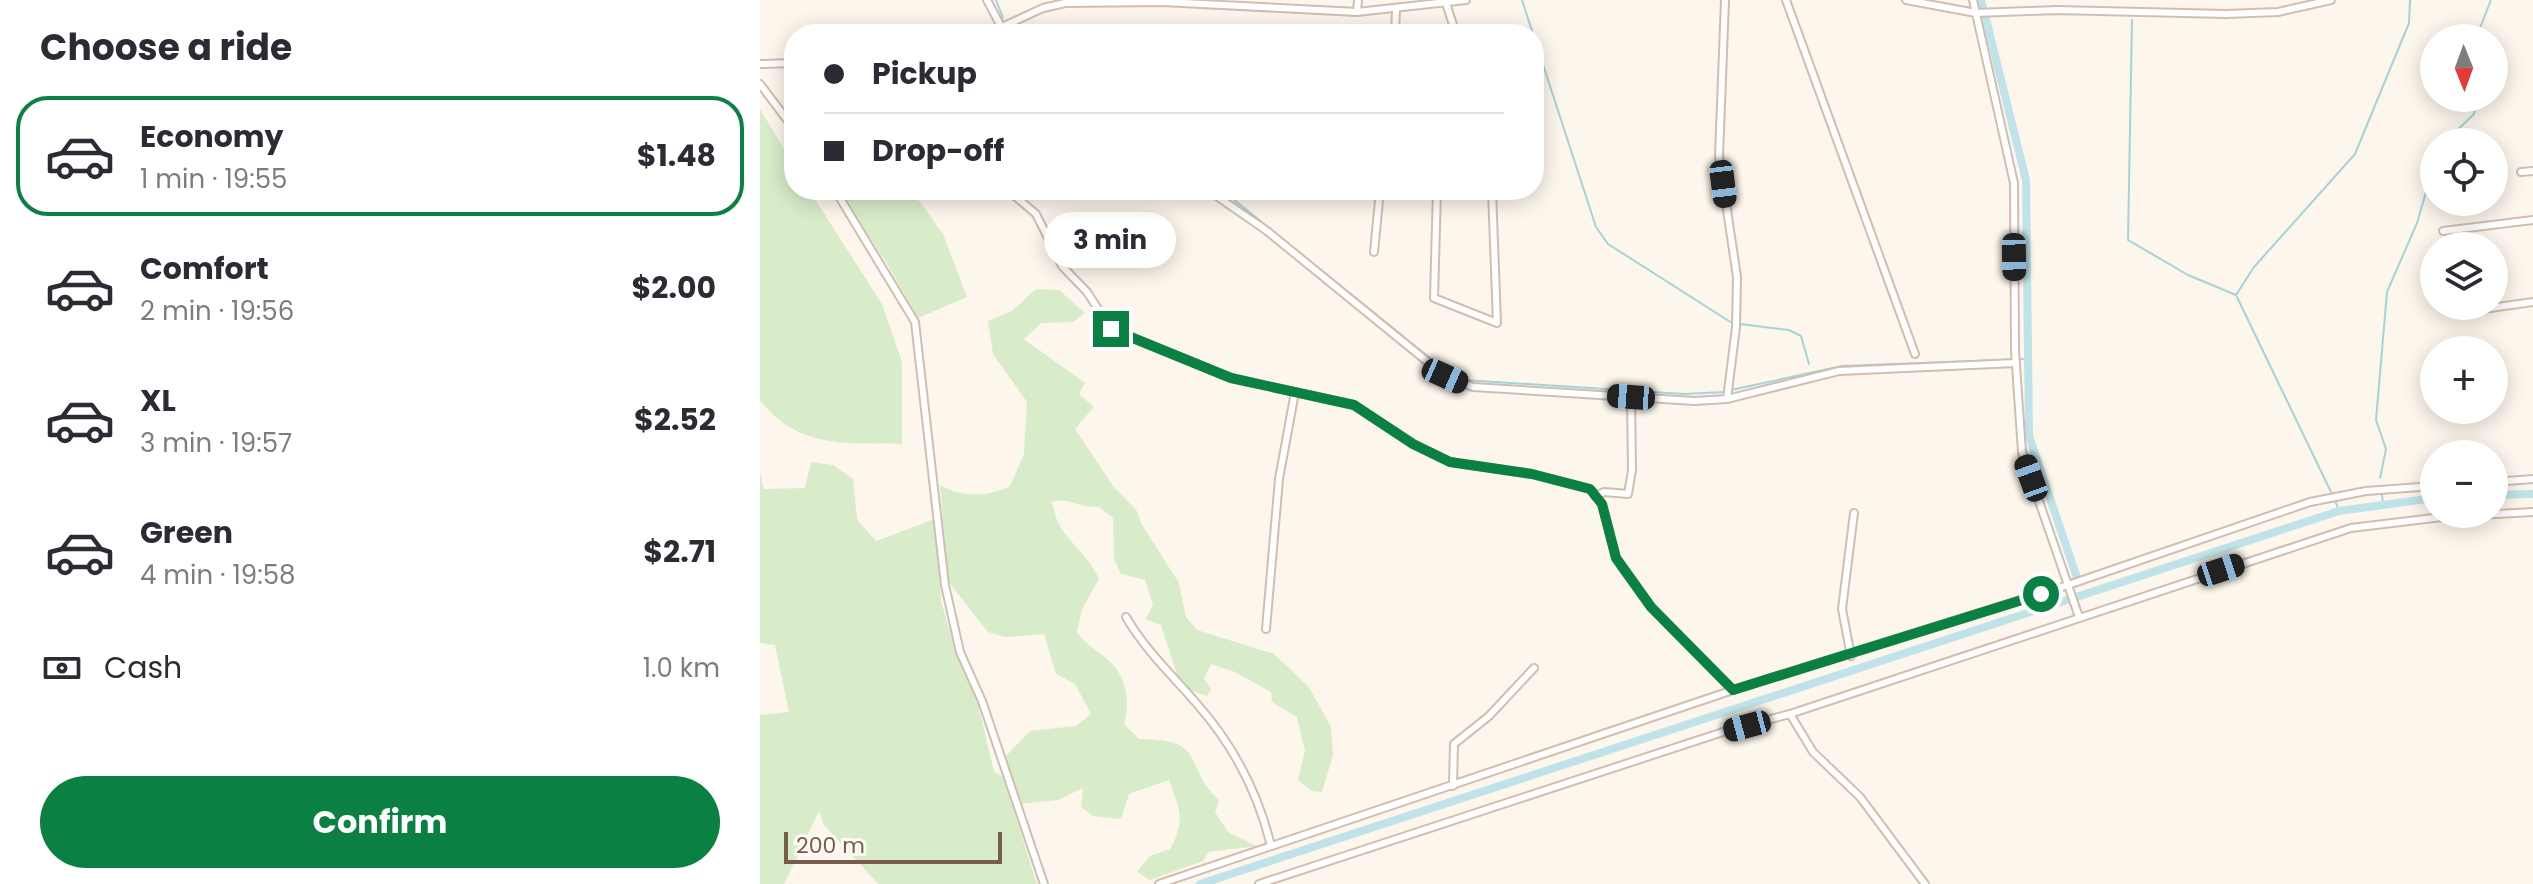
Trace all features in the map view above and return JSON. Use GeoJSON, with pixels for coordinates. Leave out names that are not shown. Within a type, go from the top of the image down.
{"type":"FeatureCollection","features":[{"type":"Feature","properties":{"kind":"street"},"geometry":{"type":"LineString","coordinates":[[987,0],[999,24]]}},
{"type":"Feature","properties":{"kind":"street"},"geometry":{"type":"LineString","coordinates":[[1357,12],[1358,0]]}},
{"type":"Feature","properties":{"kind":"street"},"geometry":{"type":"LineString","coordinates":[[1014,24],[1043,8],[1065,3],[1163,1],[1357,12],[1466,0]]}},
{"type":"Feature","properties":{"kind":"street"},"geometry":{"type":"LineString","coordinates":[[1725,0],[1719,156],[1737,277],[1736,327],[1727,399]]}},
{"type":"Feature","properties":{"kind":"street"},"geometry":{"type":"LineString","coordinates":[[1786,0],[1915,354]]}},
{"type":"Feature","properties":{"kind":"street"},"geometry":{"type":"LineString","coordinates":[[1906,0],[1976,13],[2072,10],[2226,14],[2278,12],[2331,0]]}},
{"type":"Feature","properties":{"kind":"street"},"geometry":{"type":"LineString","coordinates":[[1973,0],[2014,183],[2015,351],[2022,452],[2078,614]]}},
{"type":"Feature","properties":{"kind":"street"},"geometry":{"type":"LineString","coordinates":[[1446,3],[1453,24]]}},
{"type":"Feature","properties":{"kind":"street"},"geometry":{"type":"LineString","coordinates":[[1395,24],[1396,9]]}},
{"type":"Feature","properties":{"kind":"street"},"geometry":{"type":"LineString","coordinates":[[760,64],[784,63]]}},
{"type":"Feature","properties":{"kind":"street"},"geometry":{"type":"LineString","coordinates":[[760,84],[784,116]]}},
{"type":"Feature","properties":{"kind":"street"},"geometry":{"type":"LineString","coordinates":[[2521,172],[2533,171]]}},
{"type":"Feature","properties":{"kind":"street"},"geometry":{"type":"LineString","coordinates":[[841,200],[915,322],[945,585],[960,652],[982,701],[1044,884]]}},
{"type":"Feature","properties":{"kind":"street"},"geometry":{"type":"LineString","coordinates":[[1020,200],[1036,214],[1062,266],[1087,292],[1111,329],[1231,378],[1354,405],[1413,444],[1450,462],[1532,474],[1590,489],[1602,504],[1616,558],[1651,607],[1733,690]]}},
{"type":"Feature","properties":{"kind":"street"},"geometry":{"type":"LineString","coordinates":[[1222,200],[1267,231],[1445,376],[1473,387],[1694,401],[1727,399],[1839,371],[2016,362]]}},
{"type":"Feature","properties":{"kind":"street"},"geometry":{"type":"LineString","coordinates":[[1374,252],[1379,200]]}},
{"type":"Feature","properties":{"kind":"street"},"geometry":{"type":"LineString","coordinates":[[1437,200],[1434,298],[1497,323],[1492,200]]}},
{"type":"Feature","properties":{"kind":"street"},"geometry":{"type":"LineString","coordinates":[[2443,231],[2533,220]]}},
{"type":"Feature","properties":{"kind":"street"},"geometry":{"type":"LineString","coordinates":[[2508,306],[2533,302]]}},
{"type":"Feature","properties":{"kind":"street"},"geometry":{"type":"LineString","coordinates":[[1266,629],[1279,479],[1295,392]]}},
{"type":"Feature","properties":{"kind":"street"},"geometry":{"type":"LineString","coordinates":[[1595,496],[1604,492],[1628,494],[1632,470],[1631,397]]}},
{"type":"Feature","properties":{"kind":"street"},"geometry":{"type":"LineString","coordinates":[[2508,481],[2533,479]]}},
{"type":"Feature","properties":{"kind":"street"},"geometry":{"type":"LineString","coordinates":[[1159,884],[1733,690],[1851,656],[2310,502],[2366,491],[2420,487]]}},
{"type":"Feature","properties":{"kind":"street"},"geometry":{"type":"LineString","coordinates":[[1259,884],[1726,731],[1790,714],[2078,614],[2351,528],[2442,517],[2533,512]]}},
{"type":"Feature","properties":{"kind":"street"},"geometry":{"type":"LineString","coordinates":[[1851,656],[1842,609],[1854,513]]}},
{"type":"Feature","properties":{"kind":"street"},"geometry":{"type":"LineString","coordinates":[[1126,617],[1144,648],[1199,706],[1243,767],[1260,803],[1271,846]]}},
{"type":"Feature","properties":{"kind":"street"},"geometry":{"type":"LineString","coordinates":[[1453,786],[1454,744],[1489,716],[1534,668]]}},
{"type":"Feature","properties":{"kind":"street"},"geometry":{"type":"LineString","coordinates":[[1790,714],[1813,752],[1860,797],[1925,884]]}},
{"type":"Feature","properties":{"kind":"green space"},"geometry":{"type":"Polygon","coordinates":[[[760,109],[784,149],[784,200],[815,200],[882,304],[902,362],[902,444],[843,443],[807,435],[774,416],[760,400],[760,109]]]}},
{"type":"Feature","properties":{"kind":"green space"},"geometry":{"type":"Polygon","coordinates":[[[845,200],[918,200],[943,234],[967,297],[918,318],[845,200]]]}},
{"type":"Feature","properties":{"kind":"green space"},"geometry":{"type":"Polygon","coordinates":[[[1036,289],[1059,290],[1085,313],[1073,322],[1041,323],[1024,339],[1085,383],[1079,394],[1094,407],[1075,429],[1113,486],[1137,511],[1142,525],[1179,583],[1186,617],[1197,630],[1274,654],[1309,687],[1331,727],[1333,755],[1322,792],[1312,791],[1298,780],[1305,751],[1297,717],[1272,702],[1271,692],[1235,672],[1211,664],[1204,678],[1211,689],[1207,696],[1181,687],[1161,625],[1146,619],[1153,605],[1145,580],[1121,574],[1114,559],[1113,518],[1099,507],[1052,501],[1059,525],[1099,579],[1082,609],[1077,632],[1118,672],[1127,697],[1124,724],[1139,739],[1162,740],[1186,749],[1207,787],[1219,800],[1215,812],[1229,833],[1257,846],[1208,852],[1203,861],[1150,880],[1137,872],[1150,856],[1170,849],[1180,821],[1169,780],[1129,794],[1121,819],[1093,816],[1081,807],[1083,788],[1058,800],[1019,804],[1005,757],[1030,731],[1076,726],[1091,714],[1075,684],[1056,674],[1044,634],[1005,637],[988,632],[948,581],[940,485],[966,494],[1002,490],[1010,486],[1024,454],[1027,402],[993,354],[988,321],[1012,311],[1036,289]]]}},
{"type":"Feature","properties":{"kind":"green space"},"geometry":{"type":"Polygon","coordinates":[[[811,462],[833,465],[853,479],[857,520],[876,541],[935,519],[941,601],[956,652],[978,704],[994,772],[1003,777],[1037,884],[878,884],[824,825],[819,811],[784,884],[760,884],[760,715],[789,712],[775,645],[760,643],[760,473],[764,489],[805,488],[811,462]]]}},
{"type":"Feature","properties":{"kind":"waterway"},"geometry":{"type":"LineString","coordinates":[[996,0],[1003,18]]}},
{"type":"Feature","properties":{"kind":"waterway"},"geometry":{"type":"LineString","coordinates":[[1522,0],[1530,24]]}},
{"type":"Feature","properties":{"kind":"waterway"},"geometry":{"type":"LineString","coordinates":[[1981,0],[1983,7]]}},
{"type":"Feature","properties":{"kind":"waterway"},"geometry":{"type":"LineString","coordinates":[[2331,492],[2236,295],[2254,267],[2355,154],[2409,23],[2410,0]]}},
{"type":"Feature","properties":{"kind":"waterway"},"geometry":{"type":"LineString","coordinates":[[2482,24],[2491,0]]}},
{"type":"Feature","properties":{"kind":"waterway"},"geometry":{"type":"LineString","coordinates":[[1986,19],[2026,180],[2029,436],[2077,578]]}},
{"type":"Feature","properties":{"kind":"waterway"},"geometry":{"type":"LineString","coordinates":[[2132,20],[2128,240],[2188,275],[2236,295]]}},
{"type":"Feature","properties":{"kind":"waterway"},"geometry":{"type":"LineString","coordinates":[[1544,68],[1596,227],[1608,244],[1732,323]]}},
{"type":"Feature","properties":{"kind":"waterway"},"geometry":{"type":"LineString","coordinates":[[2460,128],[2474,112]]}},
{"type":"Feature","properties":{"kind":"waterway"},"geometry":{"type":"LineString","coordinates":[[1234,200],[1451,375]]}},
{"type":"Feature","properties":{"kind":"waterway"},"geometry":{"type":"LineString","coordinates":[[2380,478],[2386,449],[2376,420],[2387,292],[2420,213]]}},
{"type":"Feature","properties":{"kind":"waterway"},"geometry":{"type":"LineString","coordinates":[[1740,324],[1789,330],[1801,336],[1809,364]]}},
{"type":"Feature","properties":{"kind":"waterway"},"geometry":{"type":"LineString","coordinates":[[1731,390],[1842,366],[2027,359]]}},
{"type":"Feature","properties":{"kind":"waterway"},"geometry":{"type":"LineString","coordinates":[[1464,380],[1684,394],[1725,392]]}},
{"type":"Feature","properties":{"kind":"waterway"},"geometry":{"type":"LineString","coordinates":[[2382,494],[2383,504]]}},
{"type":"Feature","properties":{"kind":"waterway"},"geometry":{"type":"LineString","coordinates":[[2508,495],[2533,494]]}},
{"type":"Feature","properties":{"kind":"waterway"},"geometry":{"type":"LineString","coordinates":[[2335,500],[2339,511]]}},
{"type":"Feature","properties":{"kind":"waterway"},"geometry":{"type":"LineString","coordinates":[[1200,884],[2339,511],[2420,500]]}},
{"type":"Feature","properties":{"kind":"waterway"},"geometry":{"type":"LineString","coordinates":[[1212,880],[1214,884]]}},
{"type":"Feature","properties":{"kind":"route"},"geometry":{"type":"LineString","coordinates":[[1111,329],[1231,378],[1354,405],[1413,444],[1450,462],[1532,474],[1590,489],[1602,504],[1616,558],[1651,607],[1733,690],[1786,677],[2041,594]]}}]}
